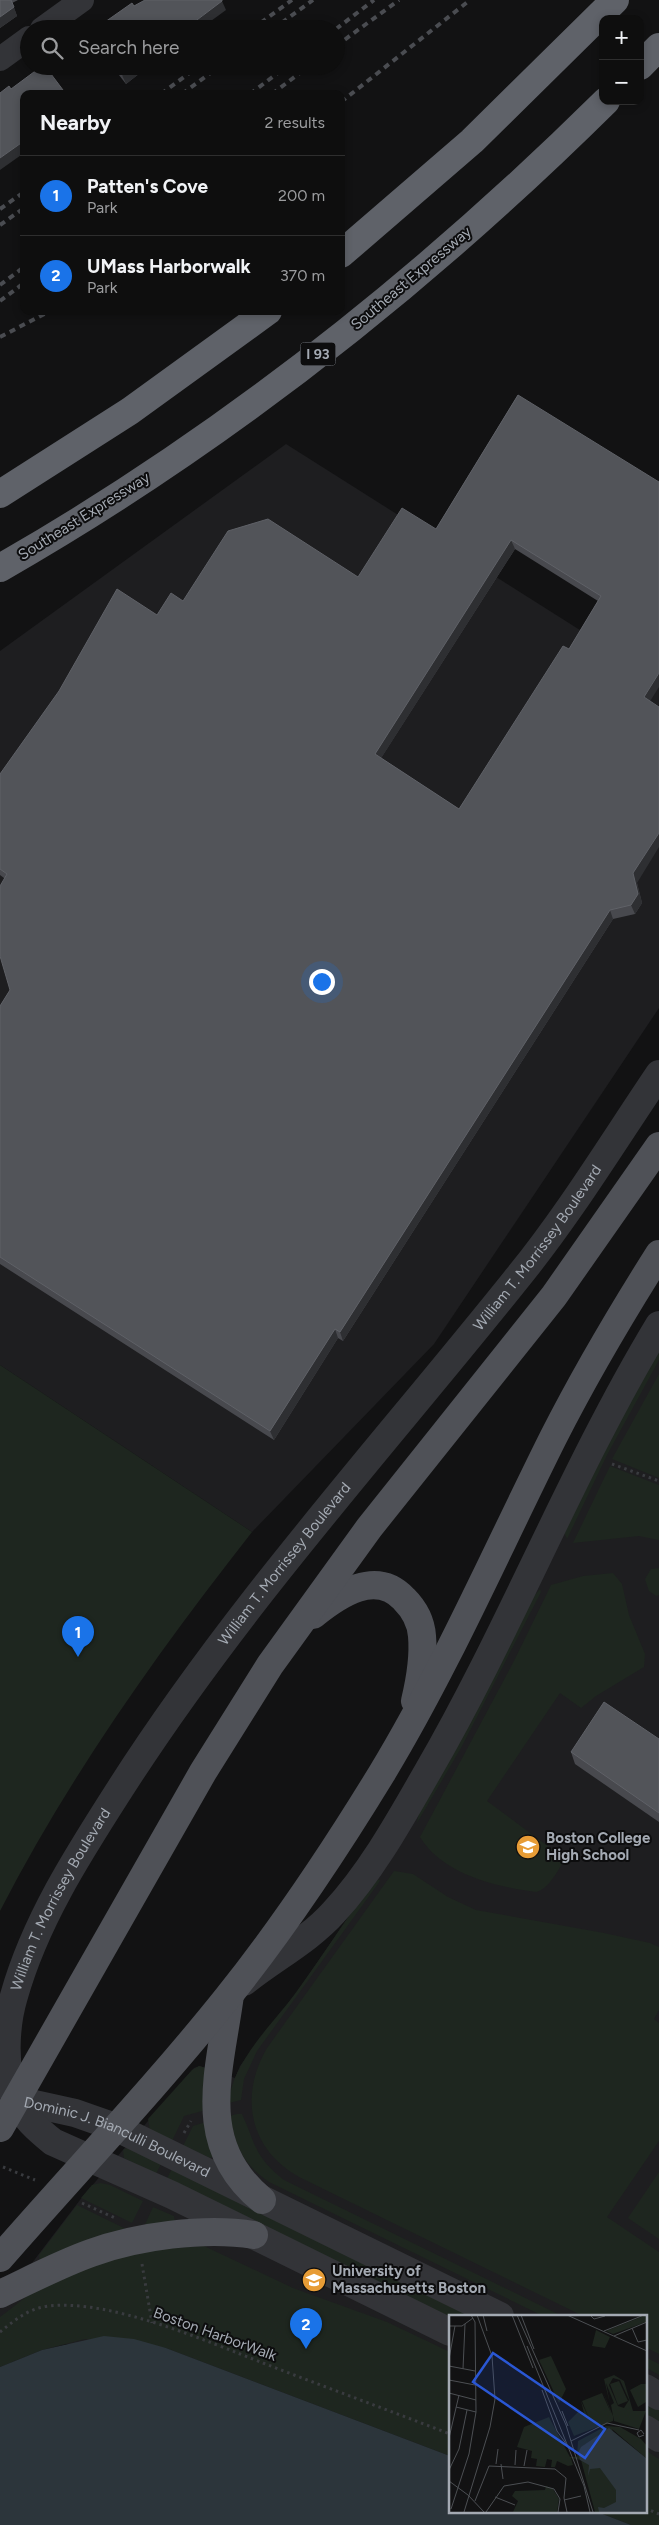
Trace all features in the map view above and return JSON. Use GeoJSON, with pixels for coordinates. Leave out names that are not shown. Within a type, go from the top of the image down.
{"type":"FeatureCollection","features":[{"type":"Feature","properties":{"kind":"highway"},"geometry":{"type":"LineString","coordinates":[[345,251],[465,148],[540,77],[615,0]]}},
{"type":"Feature","properties":{"kind":"highway"},"geometry":{"type":"LineString","coordinates":[[644,62],[659,47]]}},
{"type":"Feature","properties":{"kind":"highway","name":"Southeast Expressway"},"geometry":{"type":"LineString","coordinates":[[0,568],[109,502],[183,453],[323,350],[474,226],[602,105]]}},
{"type":"Feature","properties":{"kind":"highway"},"geometry":{"type":"LineString","coordinates":[[0,494],[137,406],[262,315]]}},
{"type":"Feature","properties":{"kind":"main road"},"geometry":{"type":"LineString","coordinates":[[0,2128],[220,1743],[292,1632],[369,1528],[564,1283],[659,1146]]}},
{"type":"Feature","properties":{"kind":"main road"},"geometry":{"type":"LineString","coordinates":[[0,2258],[230,1995],[331,1854],[405,1734],[452,1649],[573,1399],[659,1254]]}},
{"type":"Feature","properties":{"kind":"main road"},"geometry":{"type":"LineString","coordinates":[[292,1632],[322,1607],[358,1587],[368,1585],[385,1586],[402,1596],[414,1610],[422,1636],[420,1676],[405,1734]]}},
{"type":"Feature","properties":{"kind":"main road"},"geometry":{"type":"LineString","coordinates":[[230,1995],[216,2100],[217,2127],[223,2148],[236,2173],[248,2188],[262,2200]]}},
{"type":"Feature","properties":{"kind":"main road"},"geometry":{"type":"LineString","coordinates":[[0,2294],[77,2258],[127,2243],[193,2234],[231,2232],[254,2235]]}},
{"type":"Feature","properties":{"kind":"street"},"geometry":{"type":"LineString","coordinates":[[54,20],[82,0]]}},
{"type":"Feature","properties":{"kind":"street"},"geometry":{"type":"LineString","coordinates":[[0,59],[20,45]]}},
{"type":"Feature","properties":{"kind":"street","name":"William T. Morrissey Boulevard"},"geometry":{"type":"LineString","coordinates":[[16,2100],[11,2085],[8,2054],[10,2019],[14,1996],[49,1910],[106,1810],[190,1684],[316,1525],[525,1268],[575,1199],[659,1074]]}},
{"type":"Feature","properties":{"kind":"street"},"geometry":{"type":"LineString","coordinates":[[230,1995],[254,1974],[306,1938],[333,1914],[357,1883],[416,1793],[459,1716],[575,1478],[659,1325]]}},
{"type":"Feature","properties":{"kind":"street","name":"Dominic J. Bianculli Boulevard"},"geometry":{"type":"LineString","coordinates":[[16,2100],[55,2108],[115,2127],[498,2315]]}},
{"type":"Feature","properties":{"kind":"street","name":"Dominic J. Bianculli Boulevard"},"geometry":{"type":"LineString","coordinates":[[16,2100],[37,2129],[53,2142],[254,2235],[449,2332]]}},
{"type":"Feature","properties":{"kind":"street"},"geometry":{"type":"LineString","coordinates":[[646,2389],[659,2396]]}},
{"type":"Feature","properties":{"kind":"street"},"geometry":{"type":"LineString","coordinates":[[646,2431],[659,2438]]}},
{"type":"Feature","properties":{"kind":"path"},"geometry":{"type":"LineString","coordinates":[[606,1462],[659,1482]]}},
{"type":"Feature","properties":{"kind":"path"},"geometry":{"type":"LineString","coordinates":[[3,2167],[38,2181]]}},
{"type":"Feature","properties":{"kind":"path"},"geometry":{"type":"LineString","coordinates":[[77,2201],[119,2220]]}},
{"type":"Feature","properties":{"kind":"path"},"geometry":{"type":"LineString","coordinates":[[142,2261],[152,2323]]}},
{"type":"Feature","properties":{"kind":"path","name":"Boston HarborWalk"},"geometry":{"type":"LineString","coordinates":[[0,2332],[29,2311],[40,2307],[62,2305],[85,2306],[152,2323],[195,2337],[449,2434]]}},
{"type":"Feature","properties":{"kind":"path"},"geometry":{"type":"LineString","coordinates":[[646,2508],[659,2514]]}},
{"type":"Feature","properties":{"kind":"shaded area"},"geometry":{"type":"Polygon","coordinates":[[[286,444],[659,680],[659,1008],[434,1344],[252,1532],[0,1365],[0,651],[286,444]]]}},
{"type":"Feature","properties":{"kind":"shaded area","name":"Boston College High School"},"geometry":{"type":"Polygon","coordinates":[[[659,1350],[659,2525],[631,2525],[598,2512],[646,2512],[646,2315],[449,2315],[449,2456],[166,2348],[66,2344],[42,2350],[0,2367],[0,2305],[83,2196],[194,2068],[200,2066],[235,2078],[240,2066],[297,1992],[366,1891],[659,1350]]]}},
{"type":"Feature","properties":{"kind":"shaded area"},"geometry":{"type":"Polygon","coordinates":[[[659,1350],[659,1360],[607,1455],[567,1539],[564,1532],[594,1469],[659,1350]]]}},
{"type":"Feature","properties":{"kind":"shaded area"},"geometry":{"type":"Polygon","coordinates":[[[0,1365],[252,1532],[149,1669],[117,1715],[56,1811],[0,1911],[0,1365]]]}},
{"type":"Feature","properties":{"kind":"shaded area"},"geometry":{"type":"Polygon","coordinates":[[[659,1374],[659,1478],[612,1459],[659,1374]]]}},
{"type":"Feature","properties":{"kind":"shaded area"},"geometry":{"type":"Polygon","coordinates":[[[610,1466],[659,1485],[659,1540],[639,1536],[573,1543],[610,1466]]]}},
{"type":"Feature","properties":{"kind":"shaded area"},"geometry":{"type":"Polygon","coordinates":[[[659,1568],[659,1595],[656,1596],[649,1591],[645,1579],[651,1569],[659,1568]]]}},
{"type":"Feature","properties":{"kind":"shaded area"},"geometry":{"type":"Polygon","coordinates":[[[613,1573],[622,1584],[629,1615],[645,1654],[644,1667],[596,1696],[581,1708],[560,1693],[487,1801],[565,1859],[549,1883],[536,1892],[488,1882],[456,1869],[430,1850],[420,1837],[514,1661],[551,1585],[583,1576],[613,1573]]]}},
{"type":"Feature","properties":{"kind":"shaded area"},"geometry":{"type":"Polygon","coordinates":[[[540,1589],[541,1592],[461,1748],[417,1823],[419,1812],[533,1597],[540,1589]]]}},
{"type":"Feature","properties":{"kind":"shaded area"},"geometry":{"type":"Polygon","coordinates":[[[394,1871],[413,1874],[448,1897],[476,1910],[604,1933],[650,1943],[659,1947],[659,2010],[654,2019],[659,2023],[659,2141],[607,2217],[659,2252],[659,2354],[646,2348],[646,2315],[581,2315],[299,2177],[282,2165],[269,2152],[260,2137],[254,2120],[252,2103],[253,2084],[258,2066],[267,2048],[394,1871]]]}},
{"type":"Feature","properties":{"kind":"shaded area"},"geometry":{"type":"Polygon","coordinates":[[[378,1879],[380,1881],[257,2051],[244,2079],[241,2100],[229,2103],[237,2073],[245,2058],[297,1991],[366,1891],[378,1879]]]}},
{"type":"Feature","properties":{"kind":"shaded area"},"geometry":{"type":"Polygon","coordinates":[[[199,2066],[206,2068],[206,2110],[184,2116],[172,2141],[150,2130],[148,2119],[192,2070],[199,2066]]]}},
{"type":"Feature","properties":{"kind":"shaded area"},"geometry":{"type":"Polygon","coordinates":[[[242,2114],[261,2157],[284,2180],[560,2315],[541,2315],[269,2182],[252,2168],[242,2154],[229,2116],[242,2114]]]}},
{"type":"Feature","properties":{"kind":"shaded area"},"geometry":{"type":"Polygon","coordinates":[[[206,2122],[214,2156],[210,2158],[183,2146],[193,2126],[206,2122]]]}},
{"type":"Feature","properties":{"kind":"shaded area"},"geometry":{"type":"Polygon","coordinates":[[[127,2148],[161,2164],[156,2174],[124,2158],[123,2150],[127,2148]]]}},
{"type":"Feature","properties":{"kind":"shaded area"},"geometry":{"type":"Polygon","coordinates":[[[172,2169],[470,2315],[449,2315],[449,2317],[167,2178],[172,2169]]]}},
{"type":"Feature","properties":{"kind":"shaded area"},"geometry":{"type":"Polygon","coordinates":[[[659,2172],[659,2239],[628,2218],[659,2172]]]}},
{"type":"Feature","properties":{"kind":"shaded area"},"geometry":{"type":"Polygon","coordinates":[[[100,2183],[110,2185],[143,2201],[132,2223],[81,2198],[92,2185],[100,2183]]]}},
{"type":"Feature","properties":{"kind":"shaded area"},"geometry":{"type":"Polygon","coordinates":[[[77,2205],[126,2229],[40,2261],[39,2255],[77,2205]]]}},
{"type":"Feature","properties":{"kind":"shaded area"},"geometry":{"type":"Polygon","coordinates":[[[153,2207],[174,2216],[175,2223],[143,2229],[153,2207]]]}},
{"type":"Feature","properties":{"kind":"shaded area"},"geometry":{"type":"Polygon","coordinates":[[[204,2246],[293,2288],[387,2322],[449,2352],[449,2456],[166,2348],[85,2339],[42,2350],[0,2367],[0,2317],[35,2290],[124,2251],[204,2246]]]}},
{"type":"Feature","properties":{"kind":"shaded area"},"geometry":{"type":"Polygon","coordinates":[[[104,2336],[134,2339],[166,2348],[449,2456],[449,2512],[598,2512],[631,2525],[0,2525],[0,2367],[42,2350],[104,2336]]]}},
{"type":"Feature","properties":{"kind":"shaded area"},"geometry":{"type":"Polygon","coordinates":[[[646,2358],[659,2364],[659,2375],[646,2368],[646,2358]]]}},
{"type":"Feature","properties":{"kind":"shaded area"},"geometry":{"type":"Polygon","coordinates":[[[646,2403],[659,2410],[659,2423],[646,2415],[646,2403]]]}},
{"type":"Feature","properties":{"kind":"shaded area"},"geometry":{"type":"Polygon","coordinates":[[[646,2451],[659,2459],[659,2525],[631,2525],[598,2512],[646,2512],[646,2451]]]}},
{"type":"Feature","properties":{"kind":"building"},"geometry":{"type":"Polygon","coordinates":[[[0,0],[11,0],[14,7],[0,17],[0,0]]]}},
{"type":"Feature","properties":{"kind":"building"},"geometry":{"type":"Polygon","coordinates":[[[145,0],[222,0],[197,20],[108,20],[132,3],[134,6],[145,0]]]}},
{"type":"Feature","properties":{"kind":"building"},"geometry":{"type":"Polygon","coordinates":[[[30,75],[52,75],[63,90],[20,90],[20,144],[0,158],[0,93],[9,86],[11,89],[30,75]]]}},
{"type":"Feature","properties":{"kind":"building"},"geometry":{"type":"Polygon","coordinates":[[[518,395],[659,482],[659,673],[644,697],[659,707],[659,833],[633,873],[638,894],[631,905],[610,910],[340,1332],[335,1329],[270,1431],[0,1257],[0,1006],[10,990],[0,956],[0,886],[7,874],[0,869],[0,774],[59,691],[117,589],[157,615],[171,593],[183,601],[228,531],[268,519],[358,577],[402,508],[436,529],[518,395]],[[511,540],[375,754],[459,809],[563,646],[569,649],[601,596],[511,540]]]}},
{"type":"Feature","properties":{"kind":"building"},"geometry":{"type":"Polygon","coordinates":[[[604,1702],[659,1739],[659,1813],[571,1752],[604,1702]]]}},
{"type":"Feature","properties":{"kind":"railway"},"geometry":{"type":"LineString","coordinates":[[264,20],[292,0]]}},
{"type":"Feature","properties":{"kind":"railway"},"geometry":{"type":"LineString","coordinates":[[285,20],[313,0]]}},
{"type":"Feature","properties":{"kind":"railway"},"geometry":{"type":"LineString","coordinates":[[345,22],[374,0]]}},
{"type":"Feature","properties":{"kind":"railway"},"geometry":{"type":"LineString","coordinates":[[345,39],[399,0]]}},
{"type":"Feature","properties":{"kind":"railway"},"geometry":{"type":"LineString","coordinates":[[345,99],[470,0]]}},
{"type":"Feature","properties":{"kind":"railway"},"geometry":{"type":"LineString","coordinates":[[166,90],[187,75]]}},
{"type":"Feature","properties":{"kind":"railway"},"geometry":{"type":"LineString","coordinates":[[187,90],[208,75]]}},
{"type":"Feature","properties":{"kind":"railway"},"geometry":{"type":"LineString","coordinates":[[255,90],[275,75]]}},
{"type":"Feature","properties":{"kind":"railway"},"geometry":{"type":"LineString","coordinates":[[277,90],[297,75]]}},
{"type":"Feature","properties":{"kind":"railway"},"geometry":{"type":"LineString","coordinates":[[0,209],[20,195]]}},
{"type":"Feature","properties":{"kind":"railway"},"geometry":{"type":"LineString","coordinates":[[0,225],[20,211]]}},
{"type":"Feature","properties":{"kind":"railway"},"geometry":{"type":"LineString","coordinates":[[0,285],[20,270]]}},
{"type":"Feature","properties":{"kind":"railway"},"geometry":{"type":"LineString","coordinates":[[0,301],[20,286]]}},
{"type":"Feature","properties":{"kind":"railway"},"geometry":{"type":"LineString","coordinates":[[0,337],[42,315]]}},
{"type":"Feature","properties":{"kind":"place","name":"Patten's Cove"},"geometry":{"type":"Point","coordinates":[78,1657]}},
{"type":"Feature","properties":{"kind":"place","name":"Boston College High School"},"geometry":{"type":"Point","coordinates":[528,1847]}},
{"type":"Feature","properties":{"kind":"place","name":"University of Massachusetts Boston"},"geometry":{"type":"Point","coordinates":[314,2280]}},
{"type":"Feature","properties":{"kind":"place","name":"UMass Harborwalk"},"geometry":{"type":"Point","coordinates":[306,2349]}}]}
